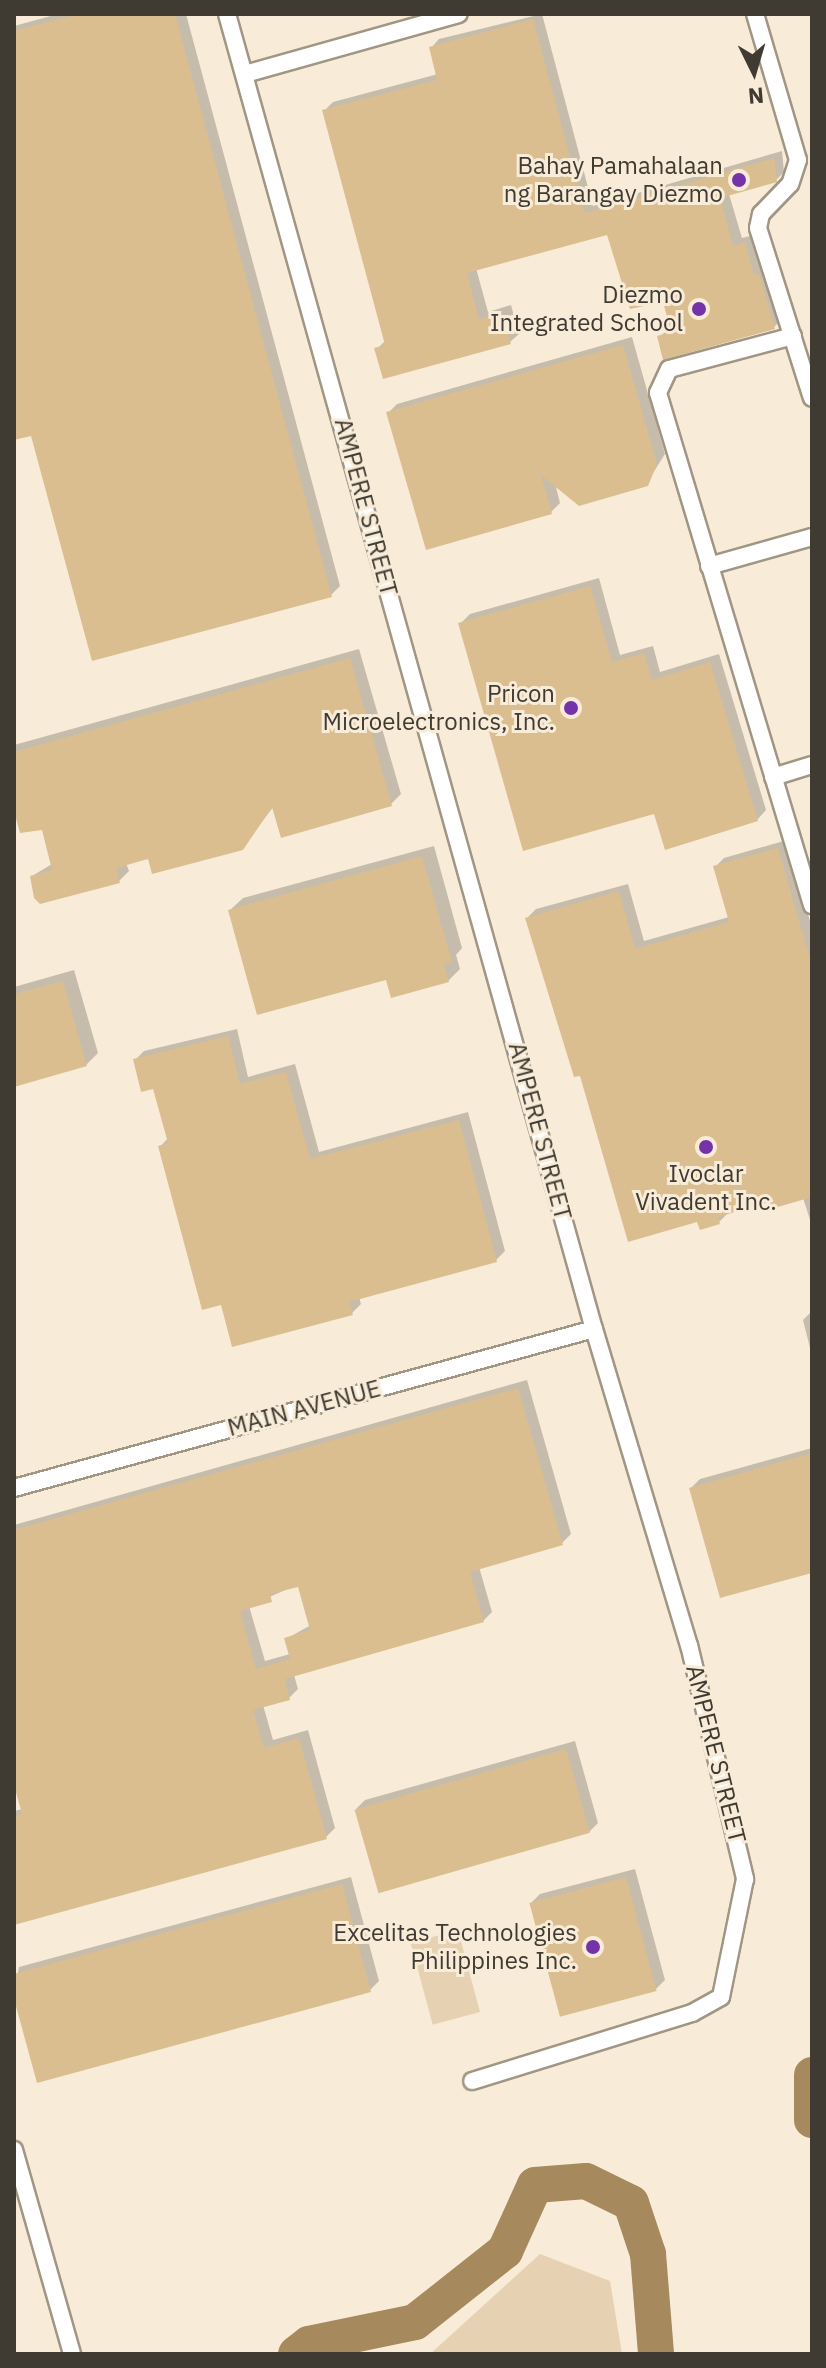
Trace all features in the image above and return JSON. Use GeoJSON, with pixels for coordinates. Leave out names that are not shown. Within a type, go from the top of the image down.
{"type":"FeatureCollection","features":[{"type":"Feature","properties":{"kind":"street","name":"AMPERE STREET"},"geometry":{"type":"LineString","coordinates":[[227,14],[594,1329],[689,1645],[738,1837],[745,1879],[738,1928],[721,1997],[692,2013],[472,2081]]}},
{"type":"Feature","properties":{"kind":"street"},"geometry":{"type":"LineString","coordinates":[[245,74],[459,14]]}},
{"type":"Feature","properties":{"kind":"street"},"geometry":{"type":"LineString","coordinates":[[755,14],[798,160],[790,184],[761,214],[758,228],[812,398]]}},
{"type":"Feature","properties":{"kind":"street"},"geometry":{"type":"LineString","coordinates":[[793,336],[669,369],[658,393],[812,905]]}},
{"type":"Feature","properties":{"kind":"street"},"geometry":{"type":"LineString","coordinates":[[709,566],[812,537]]}},
{"type":"Feature","properties":{"kind":"street"},"geometry":{"type":"LineString","coordinates":[[773,777],[812,765]]}},
{"type":"Feature","properties":{"kind":"street","name":"MAIN AVENUE"},"geometry":{"type":"LineString","coordinates":[[14,1488],[594,1329]]}},
{"type":"Feature","properties":{"kind":"street"},"geometry":{"type":"LineString","coordinates":[[14,2150],[72,2354]]}},
{"type":"Feature","properties":{"kind":"shaded area"},"geometry":{"type":"Polygon","coordinates":[[[458,1930],[480,2012],[433,2025],[411,1943],[458,1930]]]}},
{"type":"Feature","properties":{"kind":"shaded area"},"geometry":{"type":"Polygon","coordinates":[[[540,2254],[610,2281],[622,2354],[430,2354],[540,2254]]]}},
{"type":"Feature","properties":{"kind":"building"},"geometry":{"type":"Polygon","coordinates":[[[78,14],[175,14],[332,597],[92,661],[31,436],[14,440],[14,31],[78,14]]]}},
{"type":"Feature","properties":{"kind":"building"},"geometry":{"type":"Polygon","coordinates":[[[533,19],[585,213],[774,158],[777,182],[720,198],[733,246],[745,242],[754,275],[759,274],[775,329],[663,360],[657,336],[671,332],[663,302],[630,309],[607,235],[467,273],[479,319],[502,313],[511,344],[383,379],[374,348],[385,345],[322,110],[437,80],[429,47],[533,19]]]}},
{"type":"Feature","properties":{"kind":"building"},"geometry":{"type":"Polygon","coordinates":[[[623,345],[657,464],[648,486],[579,506],[541,475],[552,514],[426,550],[386,412],[623,345]]]}},
{"type":"Feature","properties":{"kind":"building","name":"Pricon Microelectronics, Inc."},"geometry":{"type":"Polygon","coordinates":[[[590,586],[612,662],[644,653],[652,680],[710,662],[758,821],[665,850],[654,814],[523,851],[458,623],[590,586]]]}},
{"type":"Feature","properties":{"kind":"building"},"geometry":{"type":"Polygon","coordinates":[[[350,658],[392,806],[281,838],[272,807],[243,850],[152,874],[148,859],[116,868],[120,883],[40,904],[34,898],[30,876],[52,870],[42,830],[20,833],[14,811],[14,752],[350,658]]]}},
{"type":"Feature","properties":{"kind":"building"},"geometry":{"type":"Polygon","coordinates":[[[778,848],[812,966],[812,1197],[771,1209],[770,1202],[718,1217],[720,1224],[700,1230],[697,1222],[628,1242],[580,1076],[574,1077],[525,918],[619,891],[635,949],[729,922],[713,866],[778,848]]]}},
{"type":"Feature","properties":{"kind":"building"},"geometry":{"type":"Polygon","coordinates":[[[422,856],[452,962],[444,964],[449,982],[391,998],[386,980],[257,1015],[228,910],[422,856]]]}},
{"type":"Feature","properties":{"kind":"building"},"geometry":{"type":"Polygon","coordinates":[[[63,981],[87,1066],[14,1087],[14,994],[63,981]]]}},
{"type":"Feature","properties":{"kind":"building"},"geometry":{"type":"Polygon","coordinates":[[[228,1036],[240,1084],[286,1072],[310,1159],[459,1120],[497,1262],[349,1302],[353,1315],[232,1347],[221,1305],[202,1310],[158,1146],[168,1143],[153,1089],[141,1092],[133,1059],[228,1036]]]}},
{"type":"Feature","properties":{"kind":"building"},"geometry":{"type":"Polygon","coordinates":[[[518,1388],[563,1545],[470,1572],[484,1622],[285,1679],[290,1700],[253,1710],[264,1748],[299,1738],[327,1839],[14,1925],[14,1817],[22,1814],[14,1785],[14,1530],[518,1388]],[[298,1587],[270,1594],[272,1602],[240,1611],[256,1669],[290,1659],[284,1638],[310,1630],[298,1587]]]}},
{"type":"Feature","properties":{"kind":"building"},"geometry":{"type":"Polygon","coordinates":[[[812,1453],[812,1573],[720,1598],[689,1488],[812,1453]]]}},
{"type":"Feature","properties":{"kind":"building"},"geometry":{"type":"Polygon","coordinates":[[[566,1749],[590,1833],[379,1893],[355,1810],[566,1749]]]}},
{"type":"Feature","properties":{"kind":"building","name":"Excelitas Technologies Philippines Inc."},"geometry":{"type":"Polygon","coordinates":[[[626,1877],[657,1991],[560,2017],[529,1903],[626,1877]]]}},
{"type":"Feature","properties":{"kind":"building"},"geometry":{"type":"Polygon","coordinates":[[[342,1884],[371,1992],[37,2083],[14,1999],[14,1974],[342,1884]]]}},
{"type":"Feature","properties":{"kind":"waterway"},"geometry":{"type":"LineString","coordinates":[[812,2075],[812,2120]]}},
{"type":"Feature","properties":{"kind":"waterway"},"geometry":{"type":"LineString","coordinates":[[296,2354],[309,2344],[415,2322],[505,2251],[535,2185],[586,2181],[631,2203],[648,2254],[656,2354]]}},
{"type":"Feature","properties":{"kind":"place","name":"Bahay Pamahalaan ng Barangay Diezmo"},"geometry":{"type":"Point","coordinates":[739,180]}},
{"type":"Feature","properties":{"kind":"place","name":"Diezmo Integrated School"},"geometry":{"type":"Point","coordinates":[699,309]}},
{"type":"Feature","properties":{"kind":"place","name":"Pricon Microelectronics, Inc."},"geometry":{"type":"Point","coordinates":[571,708]}},
{"type":"Feature","properties":{"kind":"place","name":"Ivoclar Vivadent Inc."},"geometry":{"type":"Point","coordinates":[706,1147]}},
{"type":"Feature","properties":{"kind":"place","name":"Excelitas Technologies Philippines Inc."},"geometry":{"type":"Point","coordinates":[593,1947]}}]}
